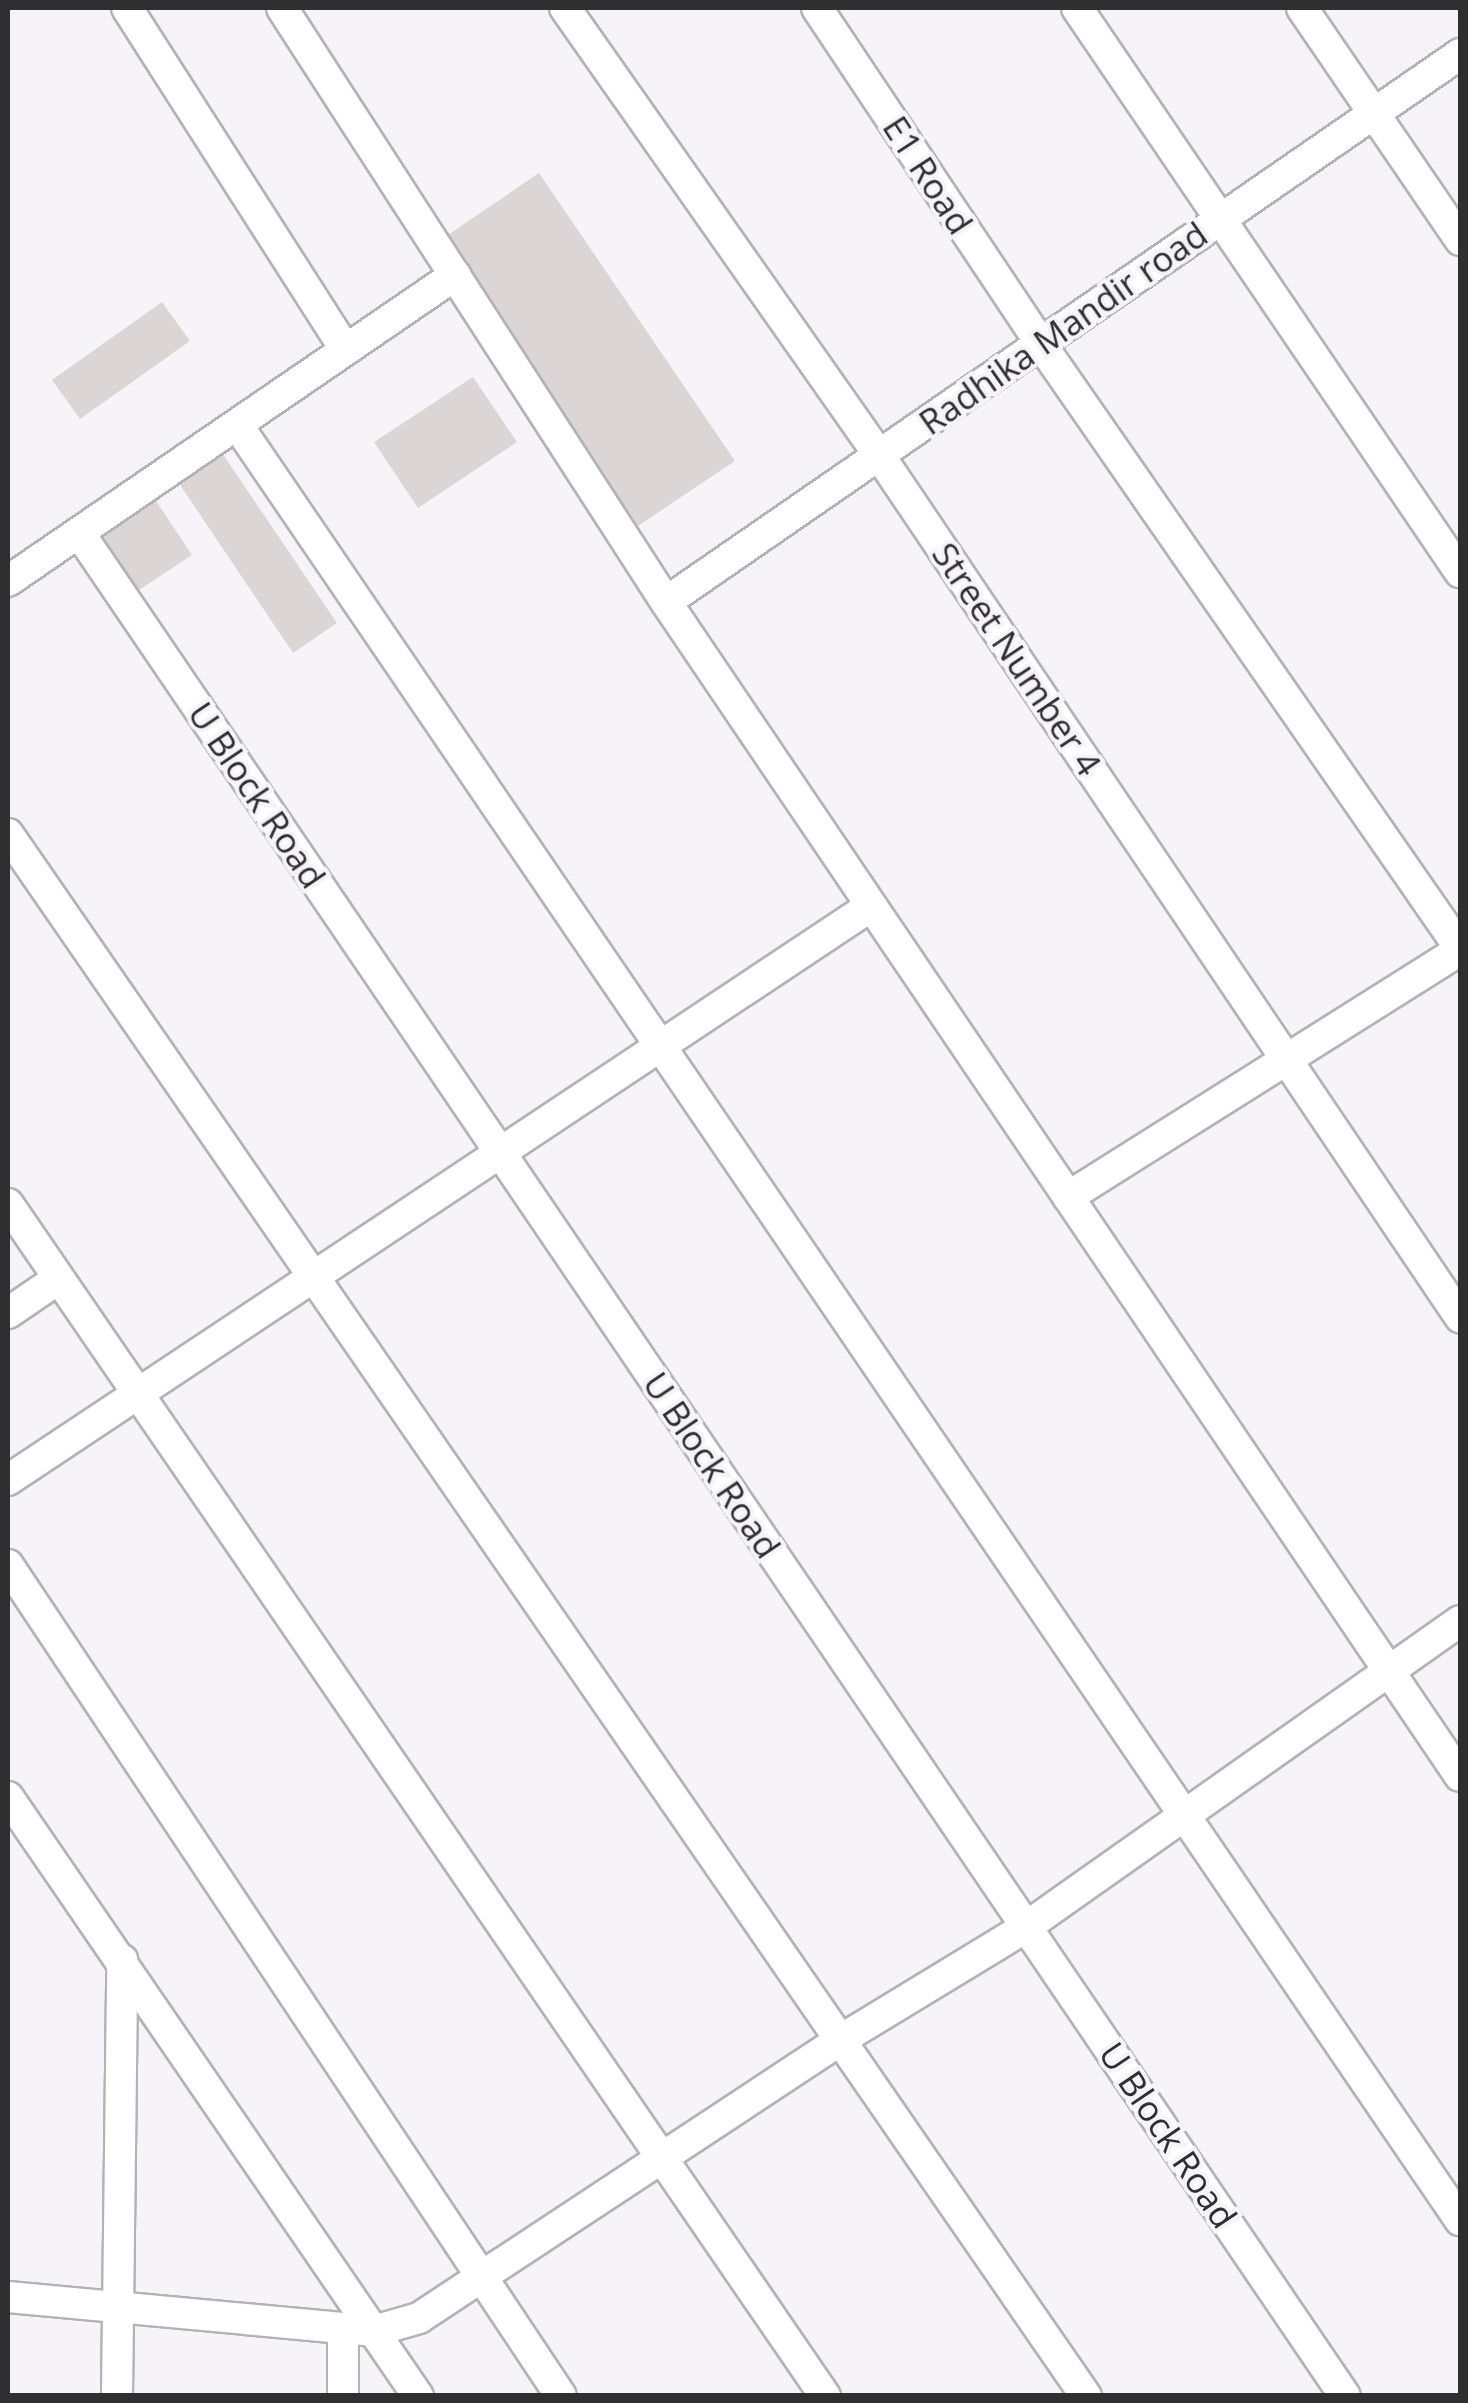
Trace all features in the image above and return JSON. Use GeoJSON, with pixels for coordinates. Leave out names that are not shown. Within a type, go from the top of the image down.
{"type":"FeatureCollection","features":[{"type":"Feature","properties":{"kind":"street"},"geometry":{"type":"LineString","coordinates":[[127,8],[345,349]]}},
{"type":"Feature","properties":{"kind":"street"},"geometry":{"type":"LineString","coordinates":[[282,8],[666,602],[1460,1776]]}},
{"type":"Feature","properties":{"kind":"street","name":"Street Number 4"},"geometry":{"type":"LineString","coordinates":[[565,8],[879,455],[1460,1316]]}},
{"type":"Feature","properties":{"kind":"street","name":"E1 Road"},"geometry":{"type":"LineString","coordinates":[[817,8],[1040,344],[1460,949]]}},
{"type":"Feature","properties":{"kind":"street"},"geometry":{"type":"LineString","coordinates":[[1076,8],[1460,572]]}},
{"type":"Feature","properties":{"kind":"street"},"geometry":{"type":"LineString","coordinates":[[1302,8],[1460,240]]}},
{"type":"Feature","properties":{"kind":"street","name":"Radhika Mandir road"},"geometry":{"type":"LineString","coordinates":[[666,602],[1460,54]]}},
{"type":"Feature","properties":{"kind":"street"},"geometry":{"type":"LineString","coordinates":[[8,581],[454,275]]}},
{"type":"Feature","properties":{"kind":"street"},"geometry":{"type":"LineString","coordinates":[[238,426],[1460,2220]]}},
{"type":"Feature","properties":{"kind":"street","name":"U Block Road"},"geometry":{"type":"LineString","coordinates":[[80,534],[1345,2396]]}},
{"type":"Feature","properties":{"kind":"street"},"geometry":{"type":"LineString","coordinates":[[8,834],[1086,2396]]}},
{"type":"Feature","properties":{"kind":"street"},"geometry":{"type":"LineString","coordinates":[[8,1480],[138,1389],[313,1278],[871,906]]}},
{"type":"Feature","properties":{"kind":"street"},"geometry":{"type":"LineString","coordinates":[[1068,1197],[1460,949]]}},
{"type":"Feature","properties":{"kind":"street"},"geometry":{"type":"LineString","coordinates":[[8,1204],[825,2396]]}},
{"type":"Feature","properties":{"kind":"street"},"geometry":{"type":"LineString","coordinates":[[8,1313],[58,1278]]}},
{"type":"Feature","properties":{"kind":"street"},"geometry":{"type":"LineString","coordinates":[[8,1565],[561,2396]]}},
{"type":"Feature","properties":{"kind":"street"},"geometry":{"type":"LineString","coordinates":[[8,2297],[343,2330],[374,2331],[419,2318],[842,2039],[1026,1927],[1460,1621]]}},
{"type":"Feature","properties":{"kind":"street"},"geometry":{"type":"LineString","coordinates":[[8,1797],[418,2396]]}},
{"type":"Feature","properties":{"kind":"street"},"geometry":{"type":"LineString","coordinates":[[117,2396],[122,1960]]}},
{"type":"Feature","properties":{"kind":"street"},"geometry":{"type":"LineString","coordinates":[[343,2330],[344,2396]]}},
{"type":"Feature","properties":{"kind":"building"},"geometry":{"type":"Polygon","coordinates":[[[539,173],[735,461],[638,526],[442,239],[539,173]]]}},
{"type":"Feature","properties":{"kind":"building"},"geometry":{"type":"Polygon","coordinates":[[[162,302],[190,341],[80,419],[52,380],[162,302]]]}},
{"type":"Feature","properties":{"kind":"building"},"geometry":{"type":"Polygon","coordinates":[[[473,377],[517,442],[418,508],[374,442],[473,377]]]}},
{"type":"Feature","properties":{"kind":"building"},"geometry":{"type":"Polygon","coordinates":[[[218,447],[337,623],[293,653],[174,476],[218,447]]]}},
{"type":"Feature","properties":{"kind":"building"},"geometry":{"type":"Polygon","coordinates":[[[156,501],[192,555],[136,592],[100,539],[156,501]]]}}]}
